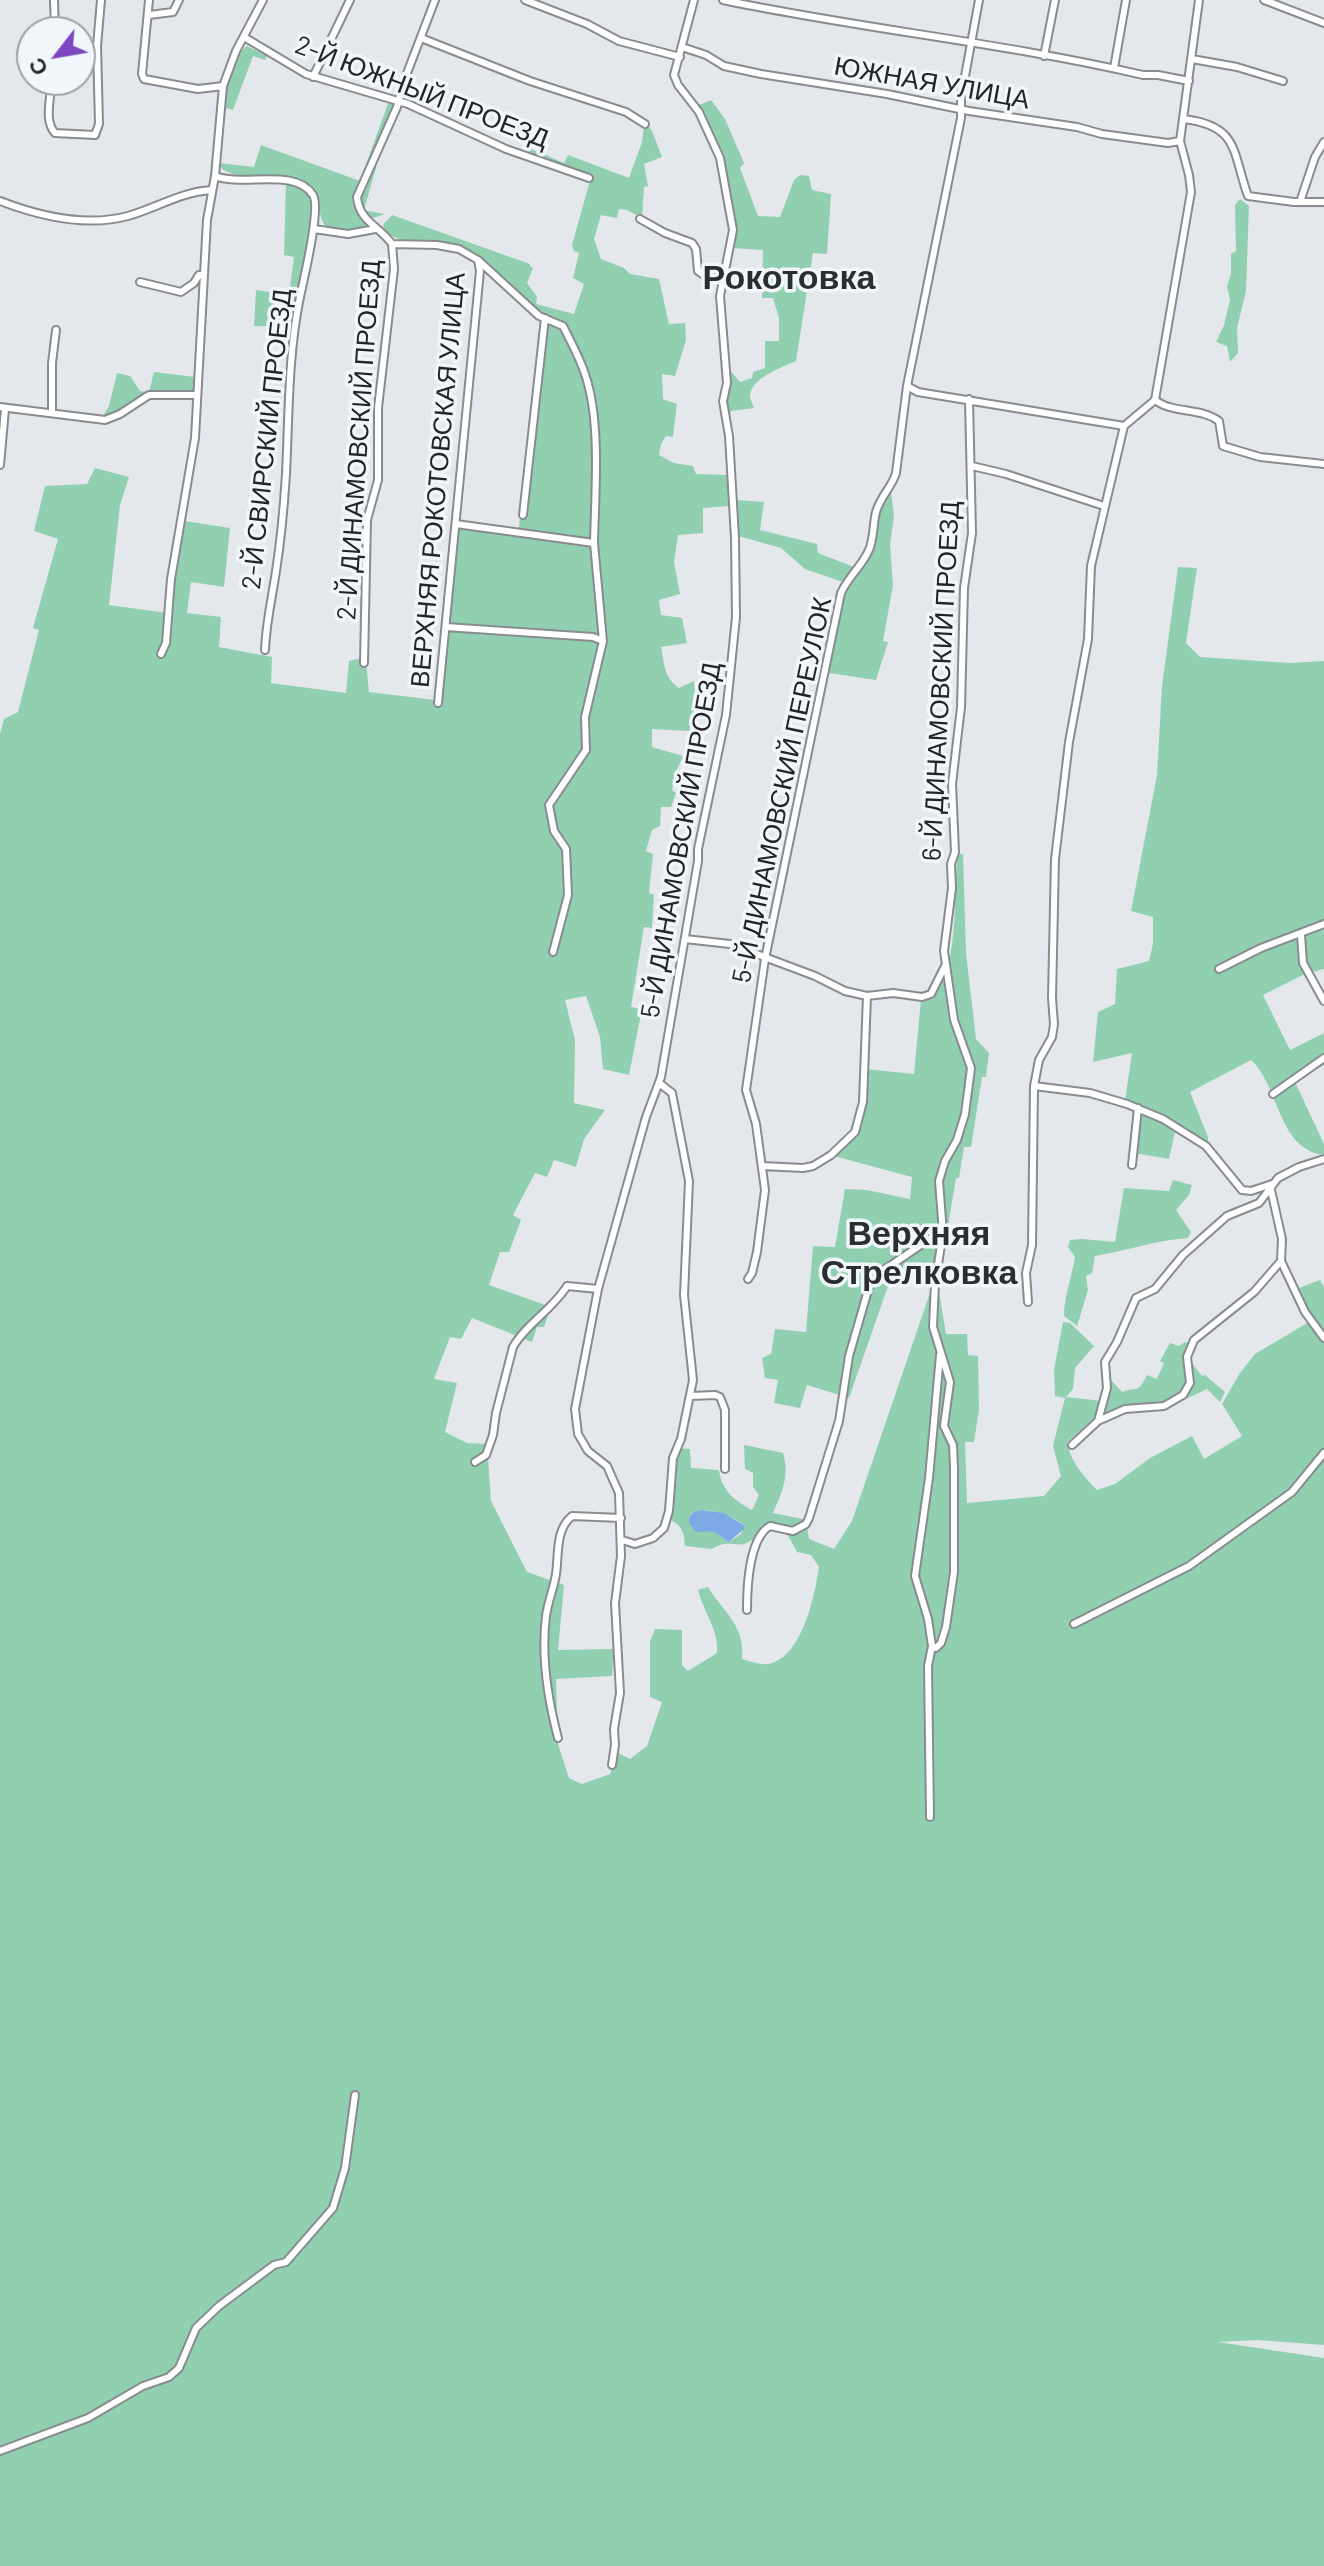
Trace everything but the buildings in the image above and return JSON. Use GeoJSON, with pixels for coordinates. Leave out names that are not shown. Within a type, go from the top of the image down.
{"type":"FeatureCollection","features":[{"type":"Feature","properties":{"kind":"street"},"geometry":{"type":"LineString","coordinates":[[51,96],[50,127],[55,133],[91,137],[97,132],[97,46],[101,0]]}},
{"type":"Feature","properties":{"kind":"street"},"geometry":{"type":"LineString","coordinates":[[149,0],[144,79],[198,89],[223,86]]}},
{"type":"Feature","properties":{"kind":"street"},"geometry":{"type":"LineString","coordinates":[[149,15],[173,12],[179,0]]}},
{"type":"Feature","properties":{"kind":"street"},"geometry":{"type":"LineString","coordinates":[[161,654],[166,643],[171,579],[195,438],[203,275],[223,86],[225,76],[263,0]]}},
{"type":"Feature","properties":{"kind":"street"},"geometry":{"type":"LineString","coordinates":[[313,77],[350,0]]}},
{"type":"Feature","properties":{"kind":"street"},"geometry":{"type":"LineString","coordinates":[[375,229],[360,213],[357,197],[398,101],[435,0]]}},
{"type":"Feature","properties":{"kind":"street"},"geometry":{"type":"LineString","coordinates":[[525,0],[587,24],[619,41],[680,57]]}},
{"type":"Feature","properties":{"kind":"street","name":"5-Й ДИНАМОВСКИЙ ПРОЕЗД"},"geometry":{"type":"LineString","coordinates":[[612,1765],[620,1693],[615,1603],[622,1540],[621,1518],[616,1483],[607,1466],[586,1448],[575,1421],[577,1398],[598,1289],[646,1117],[659,1083],[698,849],[726,715],[736,617],[731,466],[723,401],[727,383],[720,296],[733,230],[720,158],[699,112],[674,75],[694,0]]}},
{"type":"Feature","properties":{"kind":"street"},"geometry":{"type":"LineString","coordinates":[[723,0],[1189,81]]}},
{"type":"Feature","properties":{"kind":"street"},"geometry":{"type":"LineString","coordinates":[[979,0],[961,98],[962,110],[907,386],[918,392],[1124,426]]}},
{"type":"Feature","properties":{"kind":"street"},"geometry":{"type":"LineString","coordinates":[[1044,56],[1055,0]]}},
{"type":"Feature","properties":{"kind":"street"},"geometry":{"type":"LineString","coordinates":[[1114,68],[1126,0]]}},
{"type":"Feature","properties":{"kind":"street"},"geometry":{"type":"LineString","coordinates":[[1028,1302],[1026,1273],[1032,1245],[1034,1086],[1041,1054],[1052,1037],[1054,1024],[1054,888],[1059,818],[1088,639],[1091,566],[1124,426],[1155,400],[1191,192],[1180,141],[1199,0]]}},
{"type":"Feature","properties":{"kind":"street"},"geometry":{"type":"LineString","coordinates":[[1264,0],[1324,23]]}},
{"type":"Feature","properties":{"kind":"street","name":"2-Й ЮЖНЫЙ ПРОЕЗД"},"geometry":{"type":"LineString","coordinates":[[244,37],[313,77],[398,101],[506,149],[589,178]]}},
{"type":"Feature","properties":{"kind":"street"},"geometry":{"type":"LineString","coordinates":[[421,38],[530,81],[626,112],[645,124]]}},
{"type":"Feature","properties":{"kind":"street","name":"ЮЖНАЯ УЛИЦА"},"geometry":{"type":"LineString","coordinates":[[682,47],[706,55],[724,66],[1131,139],[1168,143],[1180,141]]}},
{"type":"Feature","properties":{"kind":"street"},"geometry":{"type":"LineString","coordinates":[[1192,59],[1237,67],[1283,81]]}},
{"type":"Feature","properties":{"kind":"street"},"geometry":{"type":"LineString","coordinates":[[1184,119],[1217,126],[1224,131],[1248,196],[1324,202]]}},
{"type":"Feature","properties":{"kind":"street"},"geometry":{"type":"LineString","coordinates":[[1300,202],[1315,157],[1324,142]]}},
{"type":"Feature","properties":{"kind":"street","name":"2-Й СВИРСКИЙ ПРОЕЗД"},"geometry":{"type":"LineString","coordinates":[[215,176],[237,181],[279,179],[298,183],[306,187],[316,204],[291,359],[286,474],[276,570],[266,620],[265,650]]}},
{"type":"Feature","properties":{"kind":"street"},"geometry":{"type":"LineString","coordinates":[[0,201],[25,211],[100,221],[129,216],[189,194],[211,190]]}},
{"type":"Feature","properties":{"kind":"street"},"geometry":{"type":"LineString","coordinates":[[640,219],[692,243],[696,249],[698,271],[707,277],[722,278]]}},
{"type":"Feature","properties":{"kind":"street"},"geometry":{"type":"LineString","coordinates":[[314,229],[348,234],[375,229]]}},
{"type":"Feature","properties":{"kind":"street","name":"2-Й ДИНАМОВСКИЙ ПРОЕЗД"},"geometry":{"type":"LineString","coordinates":[[364,663],[367,520],[378,480],[378,408],[394,269],[392,244],[375,229]]}},
{"type":"Feature","properties":{"kind":"street"},"geometry":{"type":"LineString","coordinates":[[392,244],[459,249],[478,260],[539,316],[563,326],[580,359],[590,390],[595,432],[594,543],[603,641],[585,717],[586,750],[549,805],[554,831],[566,849],[568,895],[553,952]]}},
{"type":"Feature","properties":{"kind":"street","name":"ВЕРХНЯЯ РОКОТОВСКАЯ УЛИЦА"},"geometry":{"type":"LineString","coordinates":[[438,703],[473,358],[480,271],[478,260]]}},
{"type":"Feature","properties":{"kind":"street"},"geometry":{"type":"LineString","coordinates":[[140,282],[181,292],[199,275],[203,275]]}},
{"type":"Feature","properties":{"kind":"street"},"geometry":{"type":"LineString","coordinates":[[523,515],[545,318]]}},
{"type":"Feature","properties":{"kind":"street"},"geometry":{"type":"LineString","coordinates":[[52,412],[56,330]]}},
{"type":"Feature","properties":{"kind":"street","name":"5-Й ДИНАМОВСКИЙ ПЕРЕУЛОК"},"geometry":{"type":"LineString","coordinates":[[748,1279],[757,1252],[765,1190],[756,1124],[746,1090],[765,959],[841,593],[847,579],[870,548],[876,512],[882,496],[894,481],[907,386]]}},
{"type":"Feature","properties":{"kind":"street"},"geometry":{"type":"LineString","coordinates":[[0,465],[3,408],[105,420],[149,395],[197,395]]}},
{"type":"Feature","properties":{"kind":"street","name":"6-Й ДИНАМОВСКИЙ ПРОЕЗД"},"geometry":{"type":"LineString","coordinates":[[940,1355],[933,1327],[935,1283],[943,1233],[940,1173],[957,1140],[965,1114],[971,1068],[954,1020],[946,964],[951,864],[955,852],[952,784],[961,707],[964,588],[972,533],[969,399]]}},
{"type":"Feature","properties":{"kind":"street"},"geometry":{"type":"LineString","coordinates":[[1155,400],[1168,407],[1211,415],[1219,421],[1223,446],[1260,457],[1324,464]]}},
{"type":"Feature","properties":{"kind":"street"},"geometry":{"type":"LineString","coordinates":[[972,466],[1104,506]]}},
{"type":"Feature","properties":{"kind":"street"},"geometry":{"type":"LineString","coordinates":[[456,524],[594,543]]}},
{"type":"Feature","properties":{"kind":"street"},"geometry":{"type":"LineString","coordinates":[[446,627],[593,637],[603,641]]}},
{"type":"Feature","properties":{"kind":"street"},"geometry":{"type":"LineString","coordinates":[[1219,969],[1261,948],[1324,924]]}},
{"type":"Feature","properties":{"kind":"street"},"geometry":{"type":"LineString","coordinates":[[1301,935],[1303,963],[1324,1001]]}},
{"type":"Feature","properties":{"kind":"street"},"geometry":{"type":"LineString","coordinates":[[685,939],[730,944],[815,976],[845,991],[867,996],[893,993],[922,997],[931,994],[946,964]]}},
{"type":"Feature","properties":{"kind":"street"},"geometry":{"type":"LineString","coordinates":[[762,1166],[813,1166],[831,1155],[855,1132],[864,1087],[867,996]]}},
{"type":"Feature","properties":{"kind":"street"},"geometry":{"type":"LineString","coordinates":[[1273,1094],[1324,1058]]}},
{"type":"Feature","properties":{"kind":"street"},"geometry":{"type":"LineString","coordinates":[[622,1540],[635,1544],[653,1538],[664,1528],[669,1511],[673,1458],[681,1439],[693,1380],[684,1295],[689,1181],[672,1093],[659,1083]]}},
{"type":"Feature","properties":{"kind":"street"},"geometry":{"type":"LineString","coordinates":[[1034,1086],[1090,1093],[1138,1108],[1197,1139],[1242,1190],[1271,1187]]}},
{"type":"Feature","properties":{"kind":"street"},"geometry":{"type":"LineString","coordinates":[[1132,1165],[1138,1108]]}},
{"type":"Feature","properties":{"kind":"street"},"geometry":{"type":"LineString","coordinates":[[1098,1421],[1107,1388],[1105,1362],[1136,1298],[1150,1293],[1161,1284],[1183,1255],[1223,1219],[1259,1203],[1278,1178],[1324,1159]]}},
{"type":"Feature","properties":{"kind":"street"},"geometry":{"type":"LineString","coordinates":[[1271,1187],[1282,1239],[1281,1261],[1305,1312],[1324,1338]]}},
{"type":"Feature","properties":{"kind":"street"},"geometry":{"type":"LineString","coordinates":[[747,1610],[747,1588],[756,1543],[762,1532],[770,1526],[793,1531],[806,1524],[809,1518],[839,1421],[849,1356],[869,1287],[884,1270],[943,1233]]}},
{"type":"Feature","properties":{"kind":"street"},"geometry":{"type":"LineString","coordinates":[[1072,1445],[1098,1421],[1132,1407],[1164,1406],[1183,1395],[1190,1383],[1187,1357],[1194,1340],[1254,1292],[1281,1261]]}},
{"type":"Feature","properties":{"kind":"street"},"geometry":{"type":"LineString","coordinates":[[475,1462],[486,1455],[513,1347],[518,1338],[561,1296],[567,1286],[598,1289]]}},
{"type":"Feature","properties":{"kind":"street"},"geometry":{"type":"LineString","coordinates":[[930,1817],[928,1666],[932,1646],[928,1619],[915,1576],[929,1478],[940,1355]]}},
{"type":"Feature","properties":{"kind":"street"},"geometry":{"type":"LineString","coordinates":[[932,1646],[936,1648],[941,1643],[946,1627],[954,1572],[953,1445],[944,1426],[950,1382],[940,1355]]}},
{"type":"Feature","properties":{"kind":"street"},"geometry":{"type":"LineString","coordinates":[[690,1396],[715,1395],[723,1404],[725,1469]]}},
{"type":"Feature","properties":{"kind":"street"},"geometry":{"type":"LineString","coordinates":[[1074,1624],[1202,1557],[1292,1492],[1324,1453]]}},
{"type":"Feature","properties":{"kind":"street"},"geometry":{"type":"LineString","coordinates":[[558,1738],[549,1702],[546,1617],[556,1577],[559,1537],[572,1516],[621,1518]]}},
{"type":"Feature","properties":{"kind":"street"},"geometry":{"type":"LineString","coordinates":[[0,2451],[88,2418],[143,2386],[169,2377],[179,2368],[196,2328],[219,2306],[274,2265],[286,2262],[333,2208],[345,2168],[355,2095]]}},
{"type":"Feature","properties":{"kind":"green space"},"geometry":{"type":"Polygon","coordinates":[[[247,46],[267,56],[265,60],[253,56],[233,110],[226,108],[229,74],[236,58],[247,46]]]}},
{"type":"Feature","properties":{"kind":"green space"},"geometry":{"type":"Polygon","coordinates":[[[711,100],[725,119],[744,163],[740,168],[758,216],[780,217],[794,180],[800,175],[809,176],[812,190],[831,194],[827,254],[813,253],[796,361],[768,374],[756,384],[750,396],[754,408],[731,411],[730,415],[726,409],[728,368],[740,382],[765,368],[765,341],[779,341],[779,318],[773,298],[762,298],[763,250],[733,248],[733,211],[726,175],[699,105],[711,100]]]}},
{"type":"Feature","properties":{"kind":"green space"},"geometry":{"type":"Polygon","coordinates":[[[389,101],[394,102],[394,107],[364,210],[385,214],[373,218],[361,229],[329,230],[322,220],[313,190],[299,179],[232,174],[222,169],[219,163],[254,167],[261,145],[360,181],[389,101]]]}},
{"type":"Feature","properties":{"kind":"green space"},"geometry":{"type":"Polygon","coordinates":[[[647,124],[662,157],[644,164],[648,186],[644,187],[642,218],[619,209],[617,218],[601,215],[594,239],[601,259],[624,268],[630,274],[659,279],[669,324],[685,323],[686,340],[675,376],[662,374],[663,399],[677,404],[673,437],[666,436],[659,455],[674,463],[693,466],[696,474],[728,475],[729,506],[703,508],[703,533],[678,535],[674,562],[680,594],[659,600],[661,615],[682,618],[687,643],[661,647],[666,670],[670,680],[679,688],[694,681],[696,705],[689,731],[652,729],[652,747],[683,756],[676,772],[672,790],[676,793],[671,807],[661,807],[660,826],[652,830],[646,851],[653,854],[649,893],[654,895],[652,928],[644,927],[631,1007],[642,1009],[629,1075],[603,1069],[600,1037],[586,996],[565,1000],[575,1040],[574,1103],[605,1110],[584,1139],[576,1167],[554,1160],[547,1177],[535,1173],[513,1215],[521,1220],[509,1252],[500,1252],[489,1285],[551,1307],[544,1327],[537,1327],[532,1342],[472,1318],[461,1339],[450,1337],[434,1379],[457,1383],[445,1432],[467,1443],[487,1444],[491,1501],[527,1572],[564,1585],[558,1650],[614,1649],[612,1676],[556,1679],[558,1744],[569,1778],[582,1784],[610,1774],[618,1753],[630,1759],[647,1746],[662,1702],[650,1697],[650,1642],[655,1629],[682,1630],[682,1665],[688,1671],[717,1653],[713,1629],[698,1590],[708,1587],[732,1620],[740,1637],[742,1659],[767,1664],[779,1660],[789,1651],[805,1624],[819,1567],[811,1555],[797,1552],[786,1532],[807,1526],[809,1539],[834,1549],[852,1521],[933,1284],[894,1269],[849,1398],[807,1385],[800,1408],[774,1403],[778,1380],[765,1378],[762,1358],[771,1354],[775,1329],[806,1332],[813,1246],[835,1247],[845,1189],[910,1199],[912,1177],[834,1156],[855,1135],[866,1069],[914,1074],[921,999],[934,993],[944,979],[950,959],[956,869],[958,854],[963,854],[966,953],[976,1039],[989,1053],[971,1147],[964,1147],[959,1178],[956,1178],[938,1286],[946,1334],[967,1334],[968,1355],[978,1356],[979,1410],[974,1442],[965,1442],[967,1503],[1044,1496],[1061,1476],[1053,1446],[1065,1398],[1055,1396],[1054,1370],[1063,1322],[1070,1323],[1094,1346],[1075,1368],[1073,1389],[1066,1397],[1102,1401],[1094,1418],[1067,1442],[1074,1462],[1097,1490],[1115,1484],[1150,1458],[1192,1436],[1204,1459],[1242,1436],[1222,1404],[1255,1354],[1309,1322],[1324,1343],[1324,2345],[1257,2340],[1218,2342],[1324,2358],[1324,2566],[0,2566],[0,734],[4,719],[18,712],[39,630],[33,628],[58,539],[34,531],[45,486],[87,484],[95,468],[129,477],[120,505],[109,605],[167,613],[178,520],[230,528],[224,587],[191,582],[187,613],[221,617],[219,647],[272,657],[271,683],[346,693],[349,661],[362,658],[366,661],[369,692],[435,700],[455,523],[460,521],[515,530],[519,527],[541,322],[490,274],[490,267],[468,250],[452,243],[399,239],[384,230],[383,225],[392,215],[530,264],[533,268],[527,283],[537,297],[536,304],[574,314],[584,284],[573,278],[579,253],[574,251],[572,245],[591,177],[524,151],[527,147],[564,163],[568,155],[629,178],[642,142],[644,125],[647,124]]]}},
{"type":"Feature","properties":{"kind":"green space"},"geometry":{"type":"Polygon","coordinates":[[[286,183],[304,191],[313,212],[292,327],[254,326],[256,290],[289,295],[294,257],[284,255],[286,183]]]}},
{"type":"Feature","properties":{"kind":"green space"},"geometry":{"type":"Polygon","coordinates":[[[1240,199],[1249,206],[1246,291],[1237,328],[1238,353],[1230,362],[1227,346],[1216,342],[1230,300],[1227,286],[1231,254],[1236,251],[1235,205],[1240,199]]]}},
{"type":"Feature","properties":{"kind":"green space"},"geometry":{"type":"Polygon","coordinates":[[[154,372],[195,377],[195,388],[190,394],[148,394],[102,418],[109,406],[117,373],[130,376],[140,391],[149,392],[154,372]]]}},
{"type":"Feature","properties":{"kind":"green space"},"geometry":{"type":"Polygon","coordinates":[[[891,491],[894,516],[890,544],[893,585],[883,641],[888,642],[876,680],[829,673],[844,593],[865,562],[885,496],[891,491]]]}},
{"type":"Feature","properties":{"kind":"green space"},"geometry":{"type":"Polygon","coordinates":[[[735,500],[764,502],[760,530],[817,544],[818,553],[854,567],[843,582],[805,569],[781,548],[738,536],[735,500]]]}},
{"type":"Feature","properties":{"kind":"green space"},"geometry":{"type":"Polygon","coordinates":[[[1178,567],[1197,568],[1186,643],[1200,657],[1290,663],[1324,661],[1324,969],[1305,974],[1263,995],[1290,1050],[1324,1033],[1324,1065],[1295,1082],[1324,1144],[1324,1155],[1309,1150],[1297,1141],[1288,1129],[1261,1071],[1251,1060],[1190,1092],[1208,1143],[1165,1117],[1125,1101],[1132,1053],[1093,1062],[1098,1012],[1115,1004],[1117,969],[1149,961],[1153,944],[1153,917],[1131,911],[1157,775],[1162,686],[1178,567]]]}},
{"type":"Feature","properties":{"kind":"green space"},"geometry":{"type":"Polygon","coordinates":[[[1133,1110],[1148,1113],[1176,1127],[1169,1159],[1129,1152],[1133,1110]]]}},
{"type":"Feature","properties":{"kind":"green space"},"geometry":{"type":"Polygon","coordinates":[[[1173,1180],[1192,1185],[1189,1195],[1176,1210],[1191,1232],[1188,1238],[1095,1256],[1092,1273],[1086,1276],[1088,1290],[1077,1326],[1064,1316],[1075,1257],[1068,1247],[1070,1240],[1115,1242],[1124,1188],[1169,1191],[1173,1180]]]}},
{"type":"Feature","properties":{"kind":"green space"},"geometry":{"type":"Polygon","coordinates":[[[1320,1280],[1324,1287],[1324,1334],[1296,1289],[1320,1280]]]}},
{"type":"Feature","properties":{"kind":"green space"},"geometry":{"type":"Polygon","coordinates":[[[1170,1343],[1179,1346],[1189,1343],[1185,1354],[1202,1376],[1205,1375],[1225,1392],[1220,1402],[1207,1389],[1188,1398],[1182,1394],[1164,1403],[1133,1406],[1102,1418],[1108,1377],[1122,1392],[1142,1385],[1147,1375],[1157,1379],[1164,1363],[1160,1361],[1170,1343]]]}},
{"type":"Feature","properties":{"kind":"green space"},"geometry":{"type":"Polygon","coordinates":[[[744,1445],[783,1453],[785,1477],[773,1513],[807,1520],[793,1529],[764,1525],[744,1544],[720,1545],[712,1549],[685,1546],[682,1530],[669,1519],[674,1462],[679,1448],[690,1449],[691,1468],[719,1470],[730,1494],[752,1510],[759,1495],[753,1487],[753,1473],[745,1469],[744,1445]],[[701,1510],[689,1517],[729,1542],[741,1534],[744,1525],[739,1521],[701,1510]]]}},
{"type":"Feature","properties":{"kind":"water"},"geometry":{"type":"Polygon","coordinates":[[[701,1510],[724,1513],[744,1525],[744,1529],[729,1542],[714,1532],[696,1532],[689,1523],[689,1517],[701,1510]]]}},
{"type":"Feature","properties":{"kind":"district","name":"Рокотовка"},"geometry":{"type":"Point","coordinates":[789,278]}},
{"type":"Feature","properties":{"kind":"district","name":"Верхняя Стрелковка"},"geometry":{"type":"Point","coordinates":[919,1254]}}]}
